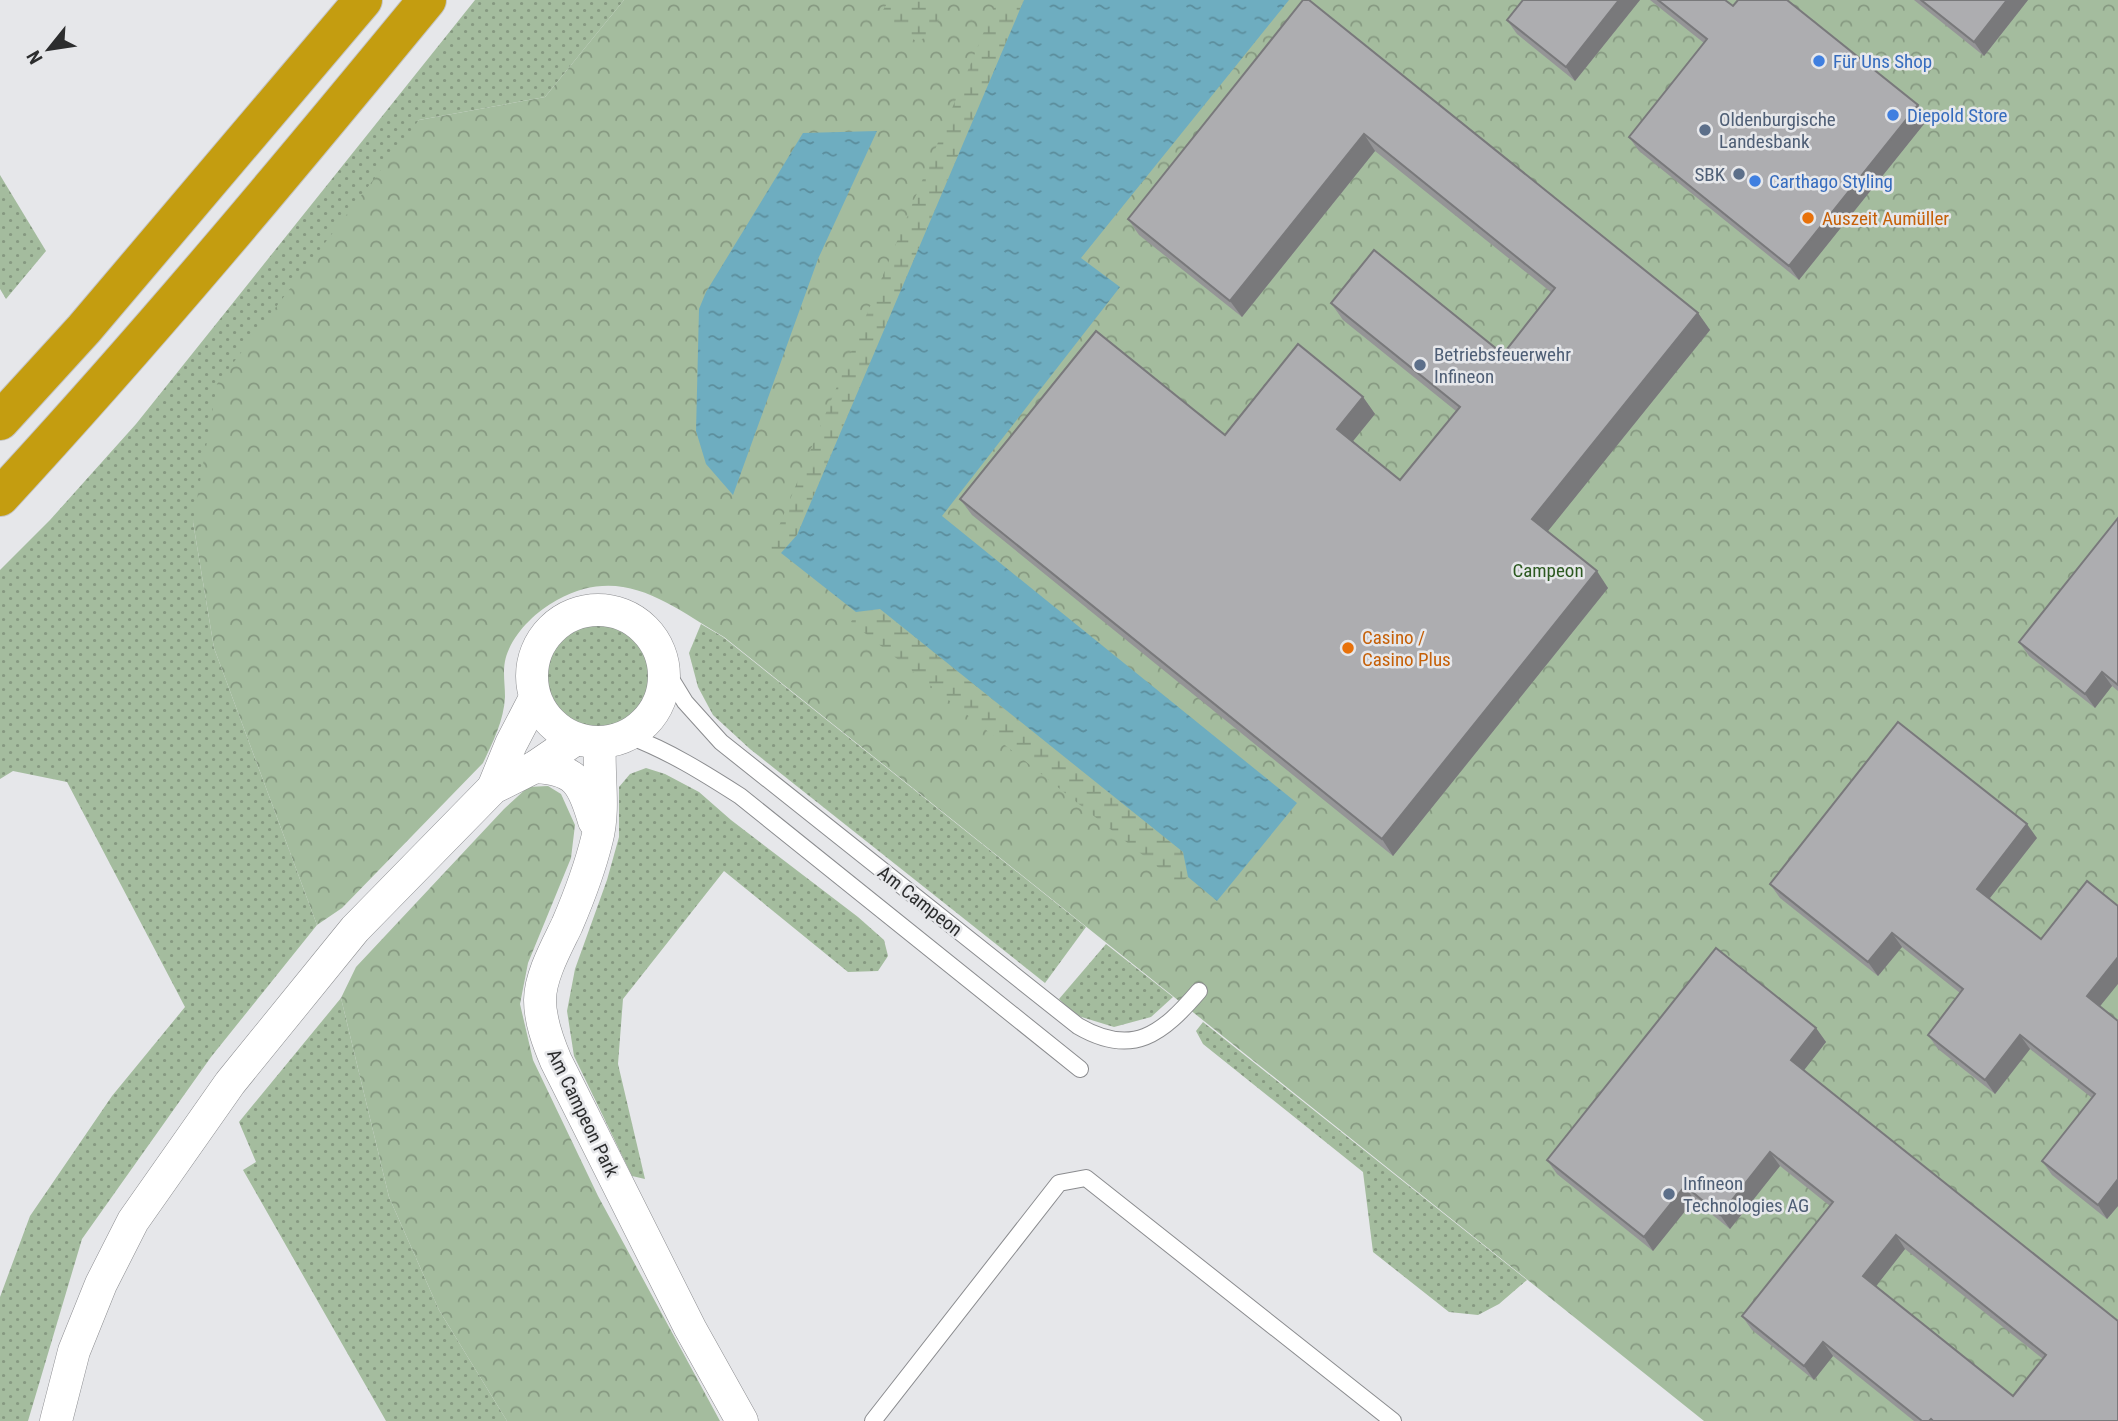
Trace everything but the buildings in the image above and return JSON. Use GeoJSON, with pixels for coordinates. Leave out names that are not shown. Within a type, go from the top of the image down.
{"type":"FeatureCollection","features":[{"type":"Feature","properties":{"kind":"highway"},"geometry":{"type":"LineString","coordinates":[[0,421],[84,329],[363,0]]}},
{"type":"Feature","properties":{"kind":"highway"},"geometry":{"type":"LineString","coordinates":[[11,485],[110,376],[427,0]]}},
{"type":"Feature","properties":{"kind":"highway"},"geometry":{"type":"LineString","coordinates":[[0,388],[84,329]]}},
{"type":"Feature","properties":{"kind":"street"},"geometry":{"type":"LineString","coordinates":[[56,1421],[74,1352],[101,1284],[133,1221],[230,1083],[355,929],[493,788],[535,767],[602,740],[649,720],[662,697],[666,671],[658,645],[641,624],[623,614],[602,609],[580,611],[561,621],[545,635],[535,655],[531,676],[535,698],[551,723],[602,740]]}},
{"type":"Feature","properties":{"kind":"street"},"geometry":{"type":"LineString","coordinates":[[493,788],[535,698]]}},
{"type":"Feature","properties":{"kind":"street","name":"Am Campeon Park"},"geometry":{"type":"LineString","coordinates":[[602,740],[598,768],[601,808],[598,836],[581,889],[550,959],[540,998],[545,1033],[556,1061],[684,1317],[742,1421]]}},
{"type":"Feature","properties":{"kind":"street"},"geometry":{"type":"LineString","coordinates":[[535,767],[557,768],[574,778],[587,797],[598,836]]}},
{"type":"Feature","properties":{"kind":"lane","name":"Am Campeon"},"geometry":{"type":"LineString","coordinates":[[666,671],[685,702],[721,742],[1077,1026],[1096,1037],[1115,1042],[1139,1040],[1164,1027],[1199,990]]}},
{"type":"Feature","properties":{"kind":"lane","name":"Am Campeon"},"geometry":{"type":"LineString","coordinates":[[602,740],[654,745],[740,796],[1080,1069]]}},
{"type":"Feature","properties":{"kind":"lane"},"geometry":{"type":"LineString","coordinates":[[873,1421],[1059,1183],[1086,1178],[1393,1421]]}},
{"type":"Feature","properties":{"kind":"green space"},"geometry":{"type":"Polygon","coordinates":[[[475,0],[624,0],[545,97],[419,120],[193,522],[214,648],[317,925],[211,1057],[82,1239],[28,1421],[0,1421],[0,1297],[30,1216],[112,1096],[185,1007],[67,782],[13,771],[0,779],[0,570],[50,520],[136,424],[475,0]]]}},
{"type":"Feature","properties":{"kind":"green space","name":"Campeon"},"geometry":{"type":"Polygon","coordinates":[[[624,0],[2118,0],[2118,1421],[1704,1421],[724,637],[664,601],[624,587],[603,586],[581,590],[557,600],[535,615],[517,634],[504,667],[503,714],[483,763],[342,908],[317,925],[214,648],[193,522],[217,384],[419,120],[545,97],[624,0]]]}},
{"type":"Feature","properties":{"kind":"green space"},"geometry":{"type":"Polygon","coordinates":[[[889,0],[948,0],[931,36],[916,41],[879,17],[889,0]]]}},
{"type":"Feature","properties":{"kind":"green space"},"geometry":{"type":"Polygon","coordinates":[[[997,0],[1024,0],[797,535],[781,553],[767,555],[997,0]]]}},
{"type":"Feature","properties":{"kind":"green space"},"geometry":{"type":"Polygon","coordinates":[[[0,175],[46,251],[6,299],[0,289],[0,175]]]}},
{"type":"Feature","properties":{"kind":"green space"},"geometry":{"type":"Polygon","coordinates":[[[880,609],[1183,852],[1188,877],[1179,884],[851,622],[856,612],[880,609]]]}},
{"type":"Feature","properties":{"kind":"green space"},"geometry":{"type":"Polygon","coordinates":[[[599,624],[619,628],[637,639],[648,657],[652,677],[648,697],[637,715],[619,726],[599,730],[579,726],[561,715],[550,697],[546,677],[550,657],[561,639],[579,628],[599,624]]]}},
{"type":"Feature","properties":{"kind":"green space"},"geometry":{"type":"Polygon","coordinates":[[[701,624],[723,637],[1086,927],[1045,983],[750,749],[713,715],[698,687],[689,653],[701,624]]]}},
{"type":"Feature","properties":{"kind":"green space"},"geometry":{"type":"Polygon","coordinates":[[[646,768],[665,774],[699,792],[731,820],[858,917],[884,940],[888,956],[878,971],[848,972],[724,871],[623,999],[618,1064],[645,1179],[632,1176],[574,1056],[567,1011],[575,969],[607,880],[619,837],[619,787],[630,774],[646,768]]]}},
{"type":"Feature","properties":{"kind":"green space"},"geometry":{"type":"Polygon","coordinates":[[[548,786],[561,794],[575,825],[571,858],[528,963],[520,1004],[533,1060],[598,1196],[720,1421],[507,1421],[439,1310],[389,1197],[341,998],[356,967],[504,809],[528,787],[548,786]]]}},
{"type":"Feature","properties":{"kind":"green space"},"geometry":{"type":"Polygon","coordinates":[[[1106,944],[1173,997],[1151,1017],[1114,1027],[1075,1015],[1059,999],[1106,944]]]}},
{"type":"Feature","properties":{"kind":"green space"},"geometry":{"type":"Polygon","coordinates":[[[341,998],[389,1197],[439,1310],[507,1421],[386,1421],[243,1170],[256,1162],[239,1122],[341,998]]]}},
{"type":"Feature","properties":{"kind":"green space"},"geometry":{"type":"Polygon","coordinates":[[[1203,1022],[1527,1280],[1499,1304],[1478,1315],[1449,1312],[1373,1252],[1363,1172],[1203,1044],[1196,1031],[1203,1022]]]}},
{"type":"Feature","properties":{"kind":"water"},"geometry":{"type":"Polygon","coordinates":[[[1024,0],[1289,0],[1081,258],[1120,287],[942,516],[1297,803],[1217,901],[1188,877],[1183,852],[880,609],[856,612],[781,553],[797,535],[1024,0]]]}},
{"type":"Feature","properties":{"kind":"water"},"geometry":{"type":"Polygon","coordinates":[[[877,131],[818,259],[733,495],[706,464],[696,431],[699,309],[706,292],[803,133],[877,131]]]}},
{"type":"Feature","properties":{"kind":"place","name":"Für Uns Shop"},"geometry":{"type":"Point","coordinates":[1819,61]}},
{"type":"Feature","properties":{"kind":"place","name":"Diepold Store"},"geometry":{"type":"Point","coordinates":[1893,115]}},
{"type":"Feature","properties":{"kind":"place","name":"Oldenburgische Landesbank"},"geometry":{"type":"Point","coordinates":[1705,130]}},
{"type":"Feature","properties":{"kind":"place","name":"SBK"},"geometry":{"type":"Point","coordinates":[1739,174]}},
{"type":"Feature","properties":{"kind":"place","name":"Carthago Styling"},"geometry":{"type":"Point","coordinates":[1755,181]}},
{"type":"Feature","properties":{"kind":"place","name":"Auszeit Aumüller"},"geometry":{"type":"Point","coordinates":[1808,218]}},
{"type":"Feature","properties":{"kind":"place","name":"Betriebsfeuerwehr Infineon"},"geometry":{"type":"Point","coordinates":[1420,365]}},
{"type":"Feature","properties":{"kind":"place","name":"Casino / Casino Plus"},"geometry":{"type":"Point","coordinates":[1348,648]}},
{"type":"Feature","properties":{"kind":"place","name":"Infineon Technologies AG"},"geometry":{"type":"Point","coordinates":[1669,1194]}}]}
